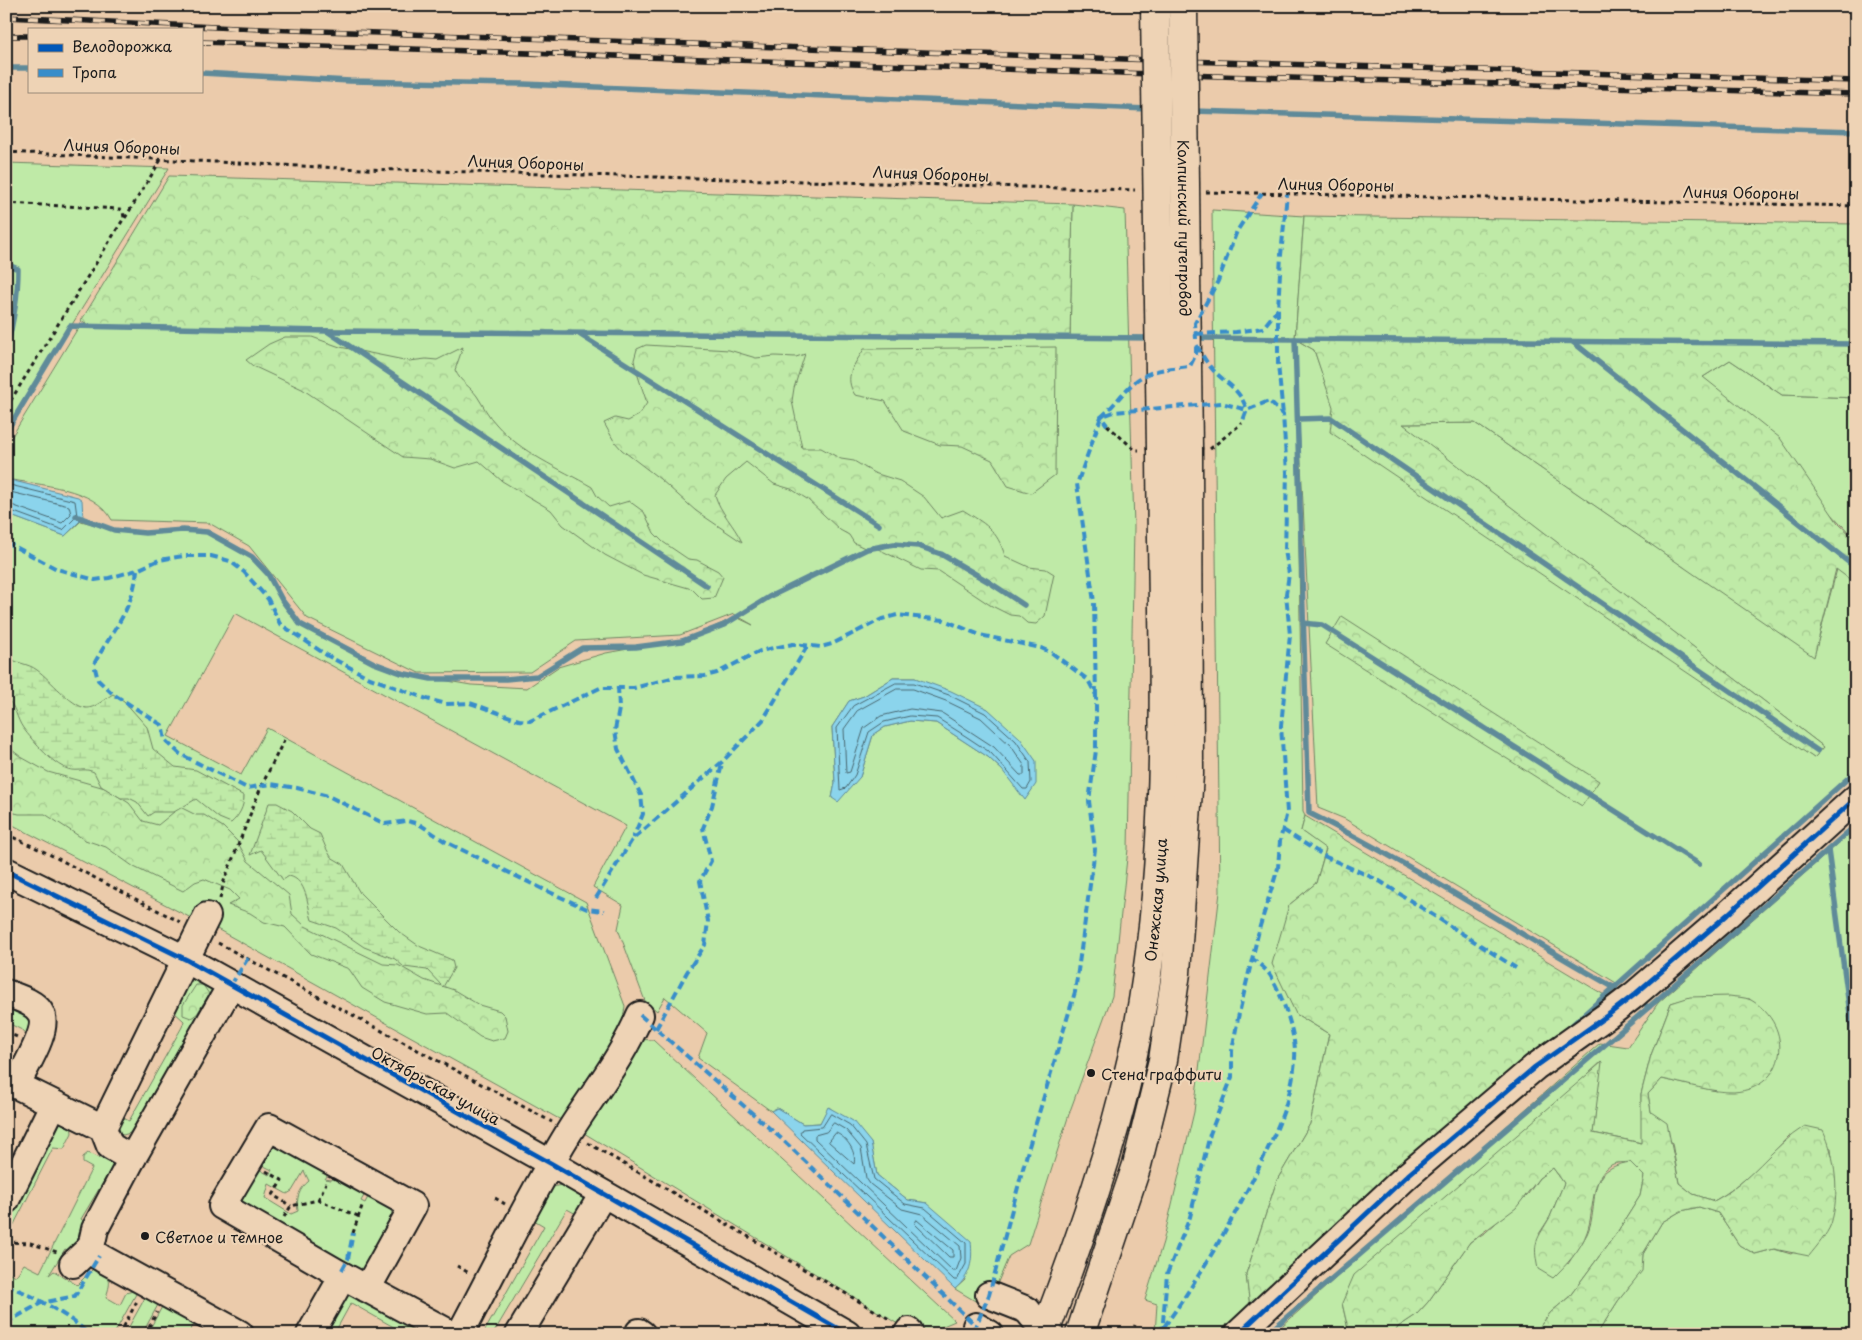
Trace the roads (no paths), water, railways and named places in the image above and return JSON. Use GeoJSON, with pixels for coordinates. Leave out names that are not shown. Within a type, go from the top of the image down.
{"type":"FeatureCollection","features":[{"type":"Feature","properties":{"kind":"main road","name":"Колпинский путепровод"},"geometry":{"type":"LineString","coordinates":[[1152,450],[1155,6]]}},
{"type":"Feature","properties":{"kind":"main road","name":"Колпинский путепровод"},"geometry":{"type":"LineString","coordinates":[[1183,6],[1195,450]]}},
{"type":"Feature","properties":{"kind":"main road","name":"Онежская улица"},"geometry":{"type":"LineString","coordinates":[[1045,1333],[1096,1190],[1133,1054],[1146,975],[1155,902],[1164,772],[1152,450]]}},
{"type":"Feature","properties":{"kind":"main road","name":"Онежская улица"},"geometry":{"type":"LineString","coordinates":[[1080,1334],[1137,1165],[1163,1060],[1176,973],[1189,774],[1195,450]]}},
{"type":"Feature","properties":{"kind":"street"},"geometry":{"type":"LineString","coordinates":[[1238,1334],[1416,1169],[1535,1067],[1634,995],[1727,915],[1856,798]]}},
{"type":"Feature","properties":{"kind":"street","name":"Октябрьская улица"},"geometry":{"type":"LineString","coordinates":[[6,871],[187,960],[552,1164],[847,1334]]}},
{"type":"Feature","properties":{"kind":"street"},"geometry":{"type":"LineString","coordinates":[[103,1128],[187,960],[210,919]]}},
{"type":"Feature","properties":{"kind":"street"},"geometry":{"type":"LineString","coordinates":[[231,985],[132,1159],[81,1256],[95,1254],[240,1334]]}},
{"type":"Feature","properties":{"kind":"street"},"geometry":{"type":"LineString","coordinates":[[6,992],[34,1006],[40,1012],[43,1021],[42,1031],[11,1082],[53,1105],[103,1128],[110,1146],[132,1159]]}},
{"type":"Feature","properties":{"kind":"street"},"geometry":{"type":"LineString","coordinates":[[460,1334],[569,1132],[606,1080],[632,1035],[640,1015]]}},
{"type":"Feature","properties":{"kind":"street"},"geometry":{"type":"LineString","coordinates":[[6,1200],[53,1105]]}},
{"type":"Feature","properties":{"kind":"street"},"geometry":{"type":"LineString","coordinates":[[367,1288],[413,1206],[269,1127],[222,1206],[343,1276],[451,1334]]}},
{"type":"Feature","properties":{"kind":"street"},"geometry":{"type":"LineString","coordinates":[[519,1334],[603,1194]]}},
{"type":"Feature","properties":{"kind":"street"},"geometry":{"type":"LineString","coordinates":[[310,1334],[343,1276]]}},
{"type":"Feature","properties":{"kind":"street"},"geometry":{"type":"LineString","coordinates":[[989,1295],[1027,1310],[1045,1333]]}},
{"type":"Feature","properties":{"kind":"street"},"geometry":{"type":"LineString","coordinates":[[638,1334],[639,1332],[642,1334]]}},
{"type":"Feature","properties":{"kind":"water"},"geometry":{"type":"Polygon","coordinates":[[[6,479],[78,497],[82,500],[83,518],[65,536],[6,514],[6,479]]]}},
{"type":"Feature","properties":{"kind":"water"},"geometry":{"type":"Polygon","coordinates":[[[893,678],[915,678],[951,691],[988,709],[1020,738],[1036,761],[1036,784],[1025,800],[1002,770],[988,757],[936,723],[910,721],[885,727],[873,735],[860,777],[838,802],[832,798],[835,783],[832,727],[849,701],[864,696],[893,678]]]}},
{"type":"Feature","properties":{"kind":"water"},"geometry":{"type":"Polygon","coordinates":[[[828,1107],[853,1121],[871,1143],[877,1175],[908,1200],[927,1203],[971,1241],[972,1255],[968,1273],[955,1289],[771,1111],[777,1108],[803,1124],[820,1123],[828,1107]]]}},
{"type":"Feature","properties":{"kind":"waterway"},"geometry":{"type":"LineString","coordinates":[[6,68],[28,68]]}},
{"type":"Feature","properties":{"kind":"waterway"},"geometry":{"type":"LineString","coordinates":[[202,73],[350,81],[523,84],[1148,109]]}},
{"type":"Feature","properties":{"kind":"waterway"},"geometry":{"type":"LineString","coordinates":[[1193,111],[1856,131]]}},
{"type":"Feature","properties":{"kind":"waterway"},"geometry":{"type":"LineString","coordinates":[[6,264],[18,269],[15,310],[6,350]]}},
{"type":"Feature","properties":{"kind":"waterway"},"geometry":{"type":"LineString","coordinates":[[6,432],[70,326],[327,331],[1152,338]]}},
{"type":"Feature","properties":{"kind":"waterway"},"geometry":{"type":"LineString","coordinates":[[327,331],[707,586]]}},
{"type":"Feature","properties":{"kind":"waterway"},"geometry":{"type":"LineString","coordinates":[[579,334],[879,525]]}},
{"type":"Feature","properties":{"kind":"waterway"},"geometry":{"type":"LineString","coordinates":[[1194,338],[1856,344]]}},
{"type":"Feature","properties":{"kind":"waterway"},"geometry":{"type":"LineString","coordinates":[[1295,339],[1309,813],[1387,854],[1615,988]]}},
{"type":"Feature","properties":{"kind":"waterway"},"geometry":{"type":"LineString","coordinates":[[1573,342],[1856,568]]}},
{"type":"Feature","properties":{"kind":"waterway"},"geometry":{"type":"LineString","coordinates":[[1298,419],[1331,418],[1818,751]]}},
{"type":"Feature","properties":{"kind":"waterway"},"geometry":{"type":"LineString","coordinates":[[76,516],[114,530],[145,533],[183,530],[207,532],[252,557],[268,574],[282,600],[300,624],[374,663],[401,673],[431,679],[506,679],[537,676],[582,648],[636,647],[682,641],[724,625],[769,597],[867,549],[894,544],[918,546],[941,554],[1024,605]]}},
{"type":"Feature","properties":{"kind":"waterway"},"geometry":{"type":"LineString","coordinates":[[1303,623],[1322,625],[1699,864]]}},
{"type":"Feature","properties":{"kind":"waterway"},"geometry":{"type":"LineString","coordinates":[[1570,1027],[1856,771]]}},
{"type":"Feature","properties":{"kind":"waterway"},"geometry":{"type":"LineString","coordinates":[[1647,1006],[1649,1007],[1856,825]]}},
{"type":"Feature","properties":{"kind":"waterway"},"geometry":{"type":"LineString","coordinates":[[1828,850],[1856,1058]]}},
{"type":"Feature","properties":{"kind":"waterway"},"geometry":{"type":"LineString","coordinates":[[1267,1334],[1649,1007]]}},
{"type":"Feature","properties":{"kind":"railway"},"geometry":{"type":"LineString","coordinates":[[6,17],[236,28],[1182,61],[1856,81]]}},
{"type":"Feature","properties":{"kind":"railway"},"geometry":{"type":"LineString","coordinates":[[6,36],[28,36]]}},
{"type":"Feature","properties":{"kind":"railway"},"geometry":{"type":"LineString","coordinates":[[202,42],[1182,75],[1856,94]]}},
{"type":"Feature","properties":{"kind":"place","name":"Стена граффити"},"geometry":{"type":"Point","coordinates":[1091,1073]}},
{"type":"Feature","properties":{"kind":"place","name":"Светлое и темное"},"geometry":{"type":"Point","coordinates":[145,1236]}}]}
